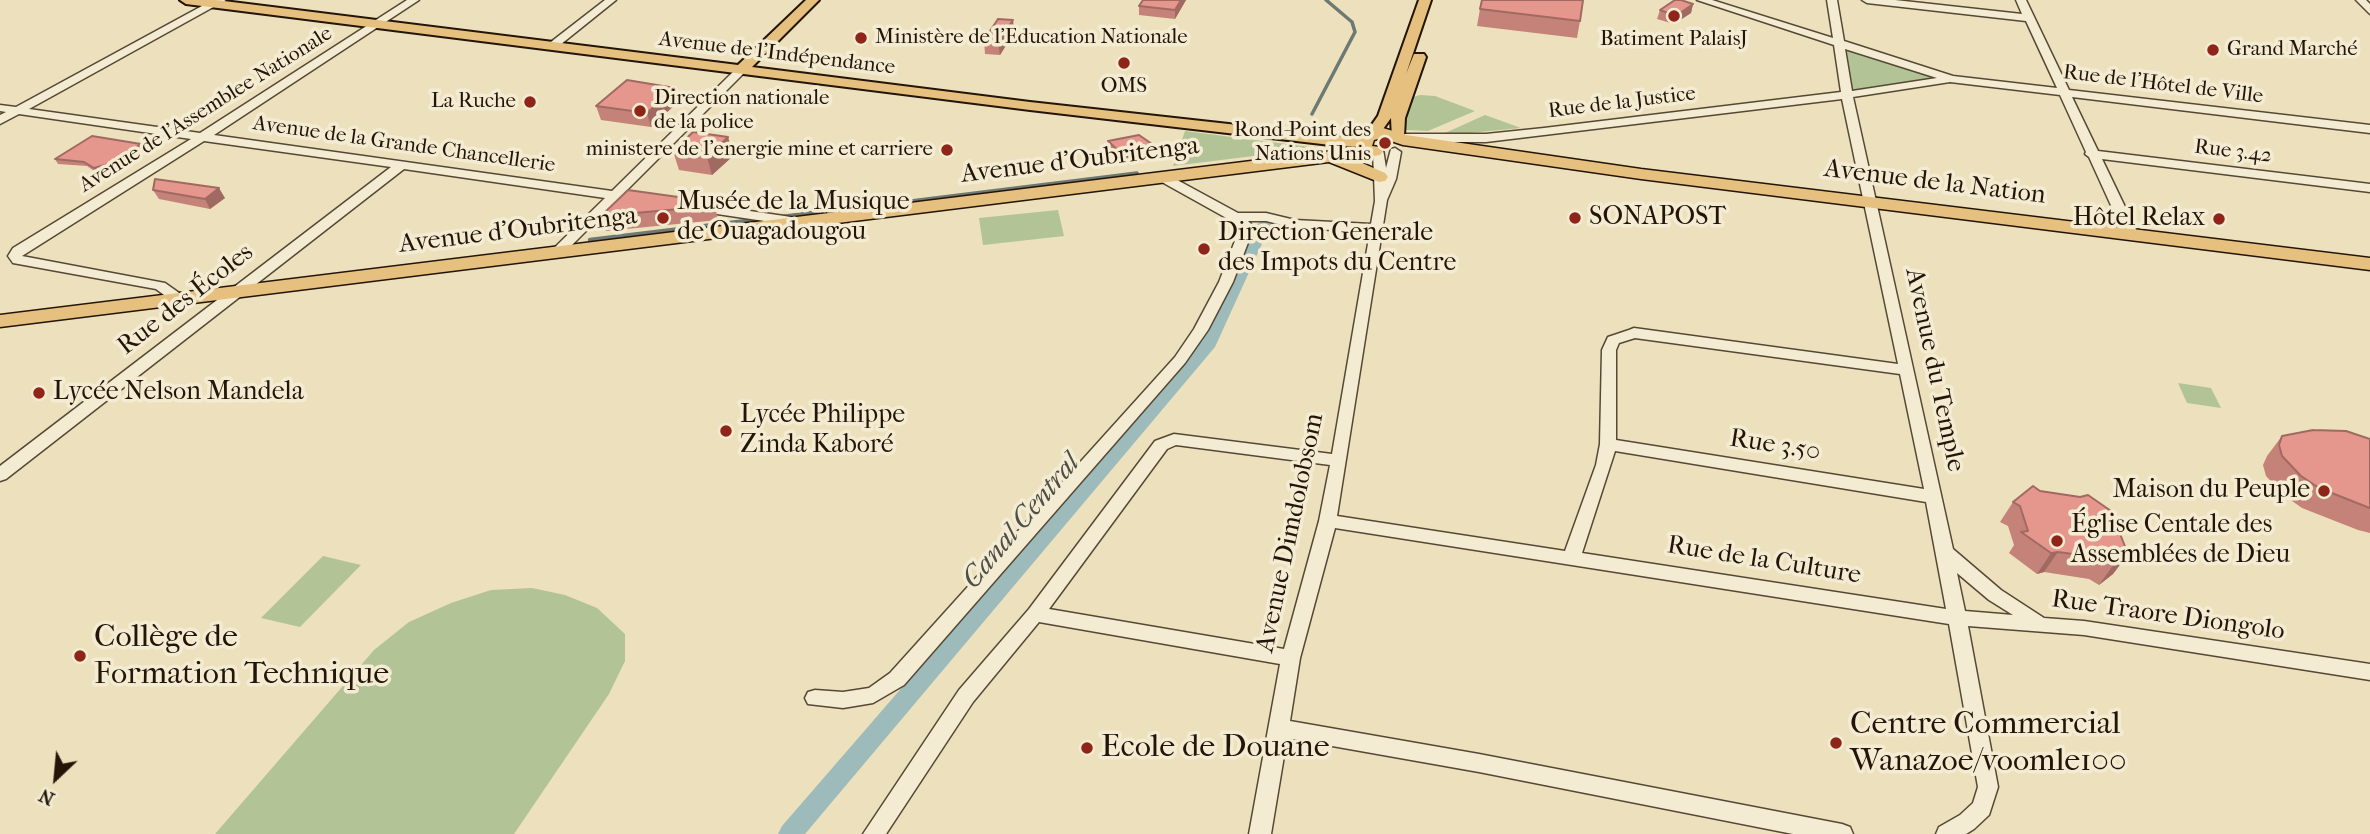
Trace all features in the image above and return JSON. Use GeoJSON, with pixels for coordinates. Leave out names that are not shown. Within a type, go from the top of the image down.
{"type":"FeatureCollection","features":[{"type":"Feature","properties":{"kind":"highway","name":"Avenue de la Nation"},"geometry":{"type":"LineString","coordinates":[[1384,143],[1493,151],[1641,174],[2370,264]]}},
{"type":"Feature","properties":{"kind":"highway","name":"Avenue d'Oubritenga"},"geometry":{"type":"LineString","coordinates":[[237,290],[555,254],[1313,159],[1384,143]]}},
{"type":"Feature","properties":{"kind":"highway"},"geometry":{"type":"LineString","coordinates":[[1313,159],[1357,165],[1379,177]]}},
{"type":"Feature","properties":{"kind":"highway"},"geometry":{"type":"LineString","coordinates":[[0,321],[237,290]]}},
{"type":"Feature","properties":{"kind":"main road","name":"Avenue de l'Indépendance"},"geometry":{"type":"LineString","coordinates":[[186,0],[218,1],[1032,103],[1333,134],[1384,143]]}},
{"type":"Feature","properties":{"kind":"main road"},"geometry":{"type":"LineString","coordinates":[[743,68],[813,0]]}},
{"type":"Feature","properties":{"kind":"main road"},"geometry":{"type":"LineString","coordinates":[[1384,143],[1385,116],[1425,0]]}},
{"type":"Feature","properties":{"kind":"main road"},"geometry":{"type":"LineString","coordinates":[[1384,143],[1398,118],[1438,0]]}},
{"type":"Feature","properties":{"kind":"street","name":"Avenue de l'Assemblee Nationale"},"geometry":{"type":"LineString","coordinates":[[177,298],[160,286],[145,282],[18,260],[15,256],[18,251],[205,135],[414,0]]}},
{"type":"Feature","properties":{"kind":"street"},"geometry":{"type":"LineString","coordinates":[[554,44],[611,0]]}},
{"type":"Feature","properties":{"kind":"street"},"geometry":{"type":"LineString","coordinates":[[1702,0],[1952,79]]}},
{"type":"Feature","properties":{"kind":"street","name":"Avenue du Temple"},"geometry":{"type":"LineString","coordinates":[[1832,0],[1847,95],[1959,618]]}},
{"type":"Feature","properties":{"kind":"street"},"geometry":{"type":"LineString","coordinates":[[1867,0],[2029,18]]}},
{"type":"Feature","properties":{"kind":"street"},"geometry":{"type":"LineString","coordinates":[[2021,0],[2091,154],[2131,234]]}},
{"type":"Feature","properties":{"kind":"street"},"geometry":{"type":"LineString","coordinates":[[2361,0],[2370,11]]}},
{"type":"Feature","properties":{"kind":"street"},"geometry":{"type":"LineString","coordinates":[[0,120],[218,1]]}},
{"type":"Feature","properties":{"kind":"street"},"geometry":{"type":"LineString","coordinates":[[555,254],[743,68]]}},
{"type":"Feature","properties":{"kind":"street","name":"Rue de la Justice"},"geometry":{"type":"LineString","coordinates":[[1384,143],[1486,138],[1847,95],[1952,79]]}},
{"type":"Feature","properties":{"kind":"street","name":"Rue de l'Hôtel de Ville"},"geometry":{"type":"LineString","coordinates":[[1952,79],[2370,129]]}},
{"type":"Feature","properties":{"kind":"street","name":"Avenue de la Grande Chancellerie"},"geometry":{"type":"LineString","coordinates":[[0,108],[205,135],[654,201]]}},
{"type":"Feature","properties":{"kind":"street","name":"Avenue Dimdolobsom"},"geometry":{"type":"LineString","coordinates":[[1261,834],[1291,658],[1328,521],[1381,201],[1379,177],[1384,143]]}},
{"type":"Feature","properties":{"kind":"street","name":"Avenue Dimdolobsom"},"geometry":{"type":"LineString","coordinates":[[1381,201],[1390,179],[1384,143]]}},
{"type":"Feature","properties":{"kind":"street","name":"Rue 3.42"},"geometry":{"type":"LineString","coordinates":[[2091,154],[2370,188]]}},
{"type":"Feature","properties":{"kind":"street","name":"Rue des Écoles"},"geometry":{"type":"LineString","coordinates":[[0,475],[403,164]]}},
{"type":"Feature","properties":{"kind":"street"},"geometry":{"type":"LineString","coordinates":[[815,698],[843,700],[873,695],[898,679],[1180,360],[1208,318],[1247,229],[1246,225],[1235,217],[1164,178]]}},
{"type":"Feature","properties":{"kind":"street"},"geometry":{"type":"LineString","coordinates":[[681,205],[802,223]]}},
{"type":"Feature","properties":{"kind":"street"},"geometry":{"type":"LineString","coordinates":[[1235,217],[1266,218],[1295,224],[1377,228]]}},
{"type":"Feature","properties":{"kind":"street"},"geometry":{"type":"LineString","coordinates":[[1571,560],[1600,484],[1608,444],[1609,351],[1613,340],[1634,333],[1906,370]]}},
{"type":"Feature","properties":{"kind":"street"},"geometry":{"type":"LineString","coordinates":[[874,834],[966,696],[1035,614],[1156,451],[1167,441],[1174,439],[1338,460]]}},
{"type":"Feature","properties":{"kind":"street","name":"Rue 3.50"},"geometry":{"type":"LineString","coordinates":[[1608,444],[1934,497]]}},
{"type":"Feature","properties":{"kind":"street","name":"Rue de la Culture"},"geometry":{"type":"LineString","coordinates":[[1328,521],[1959,618]]}},
{"type":"Feature","properties":{"kind":"street"},"geometry":{"type":"LineString","coordinates":[[1943,551],[1994,595],[2043,624]]}},
{"type":"Feature","properties":{"kind":"street"},"geometry":{"type":"LineString","coordinates":[[1035,614],[1291,658]]}},
{"type":"Feature","properties":{"kind":"street"},"geometry":{"type":"LineString","coordinates":[[1947,834],[1967,822],[1982,808],[1988,787],[1959,618]]}},
{"type":"Feature","properties":{"kind":"street","name":"Rue Traore Diongolo"},"geometry":{"type":"LineString","coordinates":[[1959,618],[2084,628],[2370,672]]}},
{"type":"Feature","properties":{"kind":"street"},"geometry":{"type":"LineString","coordinates":[[1280,728],[1479,763],[1842,834]]}},
{"type":"Feature","properties":{"kind":"green space"},"geometry":{"type":"Polygon","coordinates":[[[1846,49],[1937,78],[1850,91],[1846,49]]]}},
{"type":"Feature","properties":{"kind":"green space"},"geometry":{"type":"Polygon","coordinates":[[[1435,96],[1475,111],[1428,131],[1406,130],[1405,121],[1413,97],[1435,96]]]}},
{"type":"Feature","properties":{"kind":"green space"},"geometry":{"type":"Polygon","coordinates":[[[1485,115],[1521,128],[1445,133],[1485,115]]]}},
{"type":"Feature","properties":{"kind":"green space"},"geometry":{"type":"Polygon","coordinates":[[[1185,131],[1318,148],[1173,166],[1185,131]]]}},
{"type":"Feature","properties":{"kind":"green space"},"geometry":{"type":"Polygon","coordinates":[[[1058,210],[1064,236],[983,245],[979,218],[1058,210]]]}},
{"type":"Feature","properties":{"kind":"green space"},"geometry":{"type":"Polygon","coordinates":[[[2178,383],[2211,388],[2221,408],[2187,403],[2178,383]]]}},
{"type":"Feature","properties":{"kind":"green space"},"geometry":{"type":"Polygon","coordinates":[[[323,556],[361,565],[300,627],[261,618],[323,556]]]}},
{"type":"Feature","properties":{"kind":"green space"},"geometry":{"type":"Polygon","coordinates":[[[532,588],[565,595],[597,608],[625,634],[625,661],[609,694],[514,834],[215,834],[374,650],[409,622],[451,603],[491,590],[532,588]]]}},
{"type":"Feature","properties":{"kind":"building"},"geometry":{"type":"Polygon","coordinates":[[[1143,0],[1181,0],[1175,10],[1139,6],[1143,0]]]}},
{"type":"Feature","properties":{"kind":"building"},"geometry":{"type":"Polygon","coordinates":[[[1482,0],[1583,0],[1580,21],[1480,9],[1482,0]]]}},
{"type":"Feature","properties":{"kind":"building"},"geometry":{"type":"Polygon","coordinates":[[[1675,0],[1693,4],[1676,16],[1660,10],[1675,0]]]}},
{"type":"Feature","properties":{"kind":"building"},"geometry":{"type":"Polygon","coordinates":[[[998,19],[1013,20],[998,42],[984,40],[998,19]]]}},
{"type":"Feature","properties":{"kind":"building"},"geometry":{"type":"Polygon","coordinates":[[[627,80],[675,88],[647,113],[596,106],[627,80]]]}},
{"type":"Feature","properties":{"kind":"building"},"geometry":{"type":"Polygon","coordinates":[[[693,132],[728,137],[707,157],[673,151],[693,132]]]}},
{"type":"Feature","properties":{"kind":"building"},"geometry":{"type":"Polygon","coordinates":[[[1139,135],[1152,144],[1146,151],[1123,155],[1108,141],[1139,135]]]}},
{"type":"Feature","properties":{"kind":"building"},"geometry":{"type":"Polygon","coordinates":[[[92,136],[141,144],[109,164],[94,168],[84,162],[55,159],[92,136]]]}},
{"type":"Feature","properties":{"kind":"building"},"geometry":{"type":"Polygon","coordinates":[[[155,179],[219,188],[205,199],[153,190],[155,179]]]}},
{"type":"Feature","properties":{"kind":"building"},"geometry":{"type":"Polygon","coordinates":[[[628,190],[714,202],[714,206],[601,216],[628,190]]]}},
{"type":"Feature","properties":{"kind":"building"},"geometry":{"type":"Polygon","coordinates":[[[2313,430],[2346,431],[2370,439],[2370,508],[2319,488],[2301,476],[2282,456],[2279,445],[2282,436],[2313,430]]]}},
{"type":"Feature","properties":{"kind":"building"},"geometry":{"type":"Polygon","coordinates":[[[2033,486],[2040,491],[2080,497],[2088,495],[2111,511],[2128,554],[2114,564],[2103,558],[2051,553],[2021,532],[2028,531],[2020,506],[2013,502],[2033,486]]]}},
{"type":"Feature","properties":{"kind":"waterway","name":"Canal Central"},"geometry":{"type":"LineString","coordinates":[[1312,114],[1355,32],[1352,22],[1326,0]]}},
{"type":"Feature","properties":{"kind":"waterway"},"geometry":{"type":"LineString","coordinates":[[806,214],[1137,173]]}},
{"type":"Feature","properties":{"kind":"waterway"},"geometry":{"type":"LineString","coordinates":[[782,217],[820,212]]}},
{"type":"Feature","properties":{"kind":"waterway"},"geometry":{"type":"LineString","coordinates":[[590,240],[763,219]]}},
{"type":"Feature","properties":{"kind":"waterway","name":"Canal Central"},"geometry":{"type":"LineString","coordinates":[[790,834],[1209,343],[1264,224]]}},
{"type":"Feature","properties":{"kind":"place","name":"Batiment PalaisJ"},"geometry":{"type":"Point","coordinates":[1674,16]}},
{"type":"Feature","properties":{"kind":"place","name":"Ministère de l'Education Nationale"},"geometry":{"type":"Point","coordinates":[861,38]}},
{"type":"Feature","properties":{"kind":"place","name":"Grand Marché"},"geometry":{"type":"Point","coordinates":[2213,50]}},
{"type":"Feature","properties":{"kind":"place","name":"OMS"},"geometry":{"type":"Point","coordinates":[1124,63]}},
{"type":"Feature","properties":{"kind":"place","name":"La Ruche"},"geometry":{"type":"Point","coordinates":[530,102]}},
{"type":"Feature","properties":{"kind":"place","name":"Direction nationale de la police"},"geometry":{"type":"Point","coordinates":[640,111]}},
{"type":"Feature","properties":{"kind":"place","name":"Rond-Point des Nations Unis"},"geometry":{"type":"Point","coordinates":[1385,143]}},
{"type":"Feature","properties":{"kind":"place","name":"ministere de l'energie mine et carriere"},"geometry":{"type":"Point","coordinates":[947,150]}},
{"type":"Feature","properties":{"kind":"place","name":"Musée de la Musique de Ouagadougou"},"geometry":{"type":"Point","coordinates":[663,218]}},
{"type":"Feature","properties":{"kind":"place","name":"SONAPOST"},"geometry":{"type":"Point","coordinates":[1575,218]}},
{"type":"Feature","properties":{"kind":"place","name":"Hôtel Relax"},"geometry":{"type":"Point","coordinates":[2219,219]}},
{"type":"Feature","properties":{"kind":"place","name":"Direction Generale des Impots du Centre"},"geometry":{"type":"Point","coordinates":[1204,249]}},
{"type":"Feature","properties":{"kind":"place","name":"Lycée Nelson Mandela"},"geometry":{"type":"Point","coordinates":[39,393]}},
{"type":"Feature","properties":{"kind":"place","name":"Lycée Philippe Zinda Kaboré"},"geometry":{"type":"Point","coordinates":[726,431]}},
{"type":"Feature","properties":{"kind":"place","name":"Maison du Peuple"},"geometry":{"type":"Point","coordinates":[2324,491]}},
{"type":"Feature","properties":{"kind":"place","name":"Église Centale des Assemblées de Dieu"},"geometry":{"type":"Point","coordinates":[2057,541]}},
{"type":"Feature","properties":{"kind":"place","name":"Collège de Formation Technique"},"geometry":{"type":"Point","coordinates":[80,656]}},
{"type":"Feature","properties":{"kind":"place","name":"Centre Commercial Wanazoe/voomle100"},"geometry":{"type":"Point","coordinates":[1836,743]}},
{"type":"Feature","properties":{"kind":"place","name":"Ecole de Douane"},"geometry":{"type":"Point","coordinates":[1087,748]}}]}
